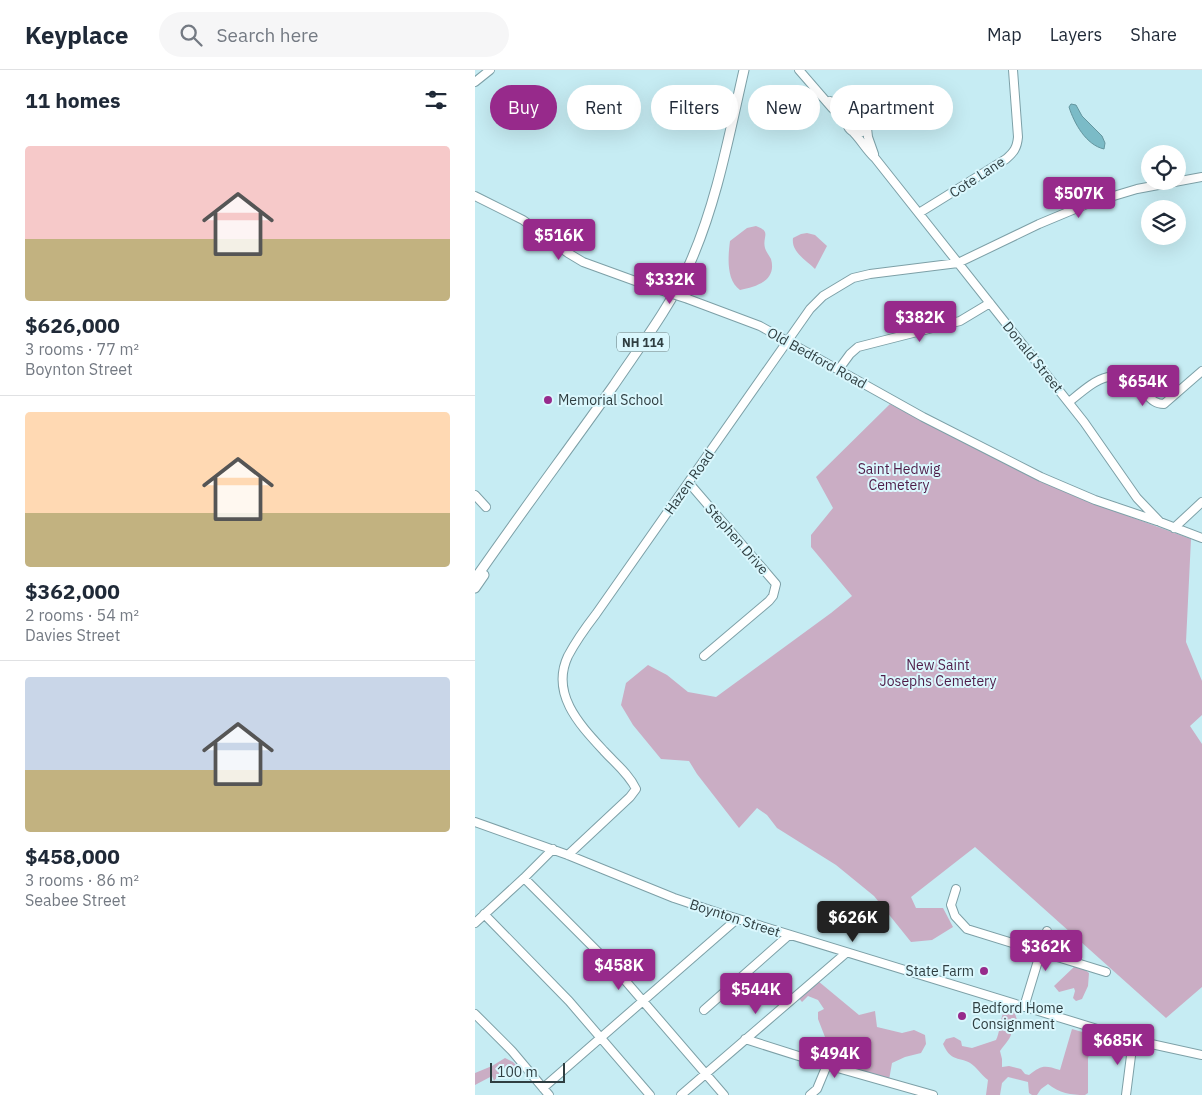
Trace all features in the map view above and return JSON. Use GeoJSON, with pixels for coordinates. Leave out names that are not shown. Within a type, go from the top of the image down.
{"type":"FeatureCollection","features":[{"type":"Feature","properties":{"kind":"main road","name":"NH 114"},"geometry":{"type":"LineString","coordinates":[[475,579],[649,334],[681,282],[698,244],[712,204],[726,152],[744,70]]}},
{"type":"Feature","properties":{"kind":"main road","name":"NH 114"},"geometry":{"type":"LineString","coordinates":[[475,588],[523,513]]}},
{"type":"Feature","properties":{"kind":"street"},"geometry":{"type":"LineString","coordinates":[[475,82],[490,70]]}},
{"type":"Feature","properties":{"kind":"street","name":"Donald Street"},"geometry":{"type":"LineString","coordinates":[[799,70],[830,106]]}},
{"type":"Feature","properties":{"kind":"street","name":"Cote Lane"},"geometry":{"type":"LineString","coordinates":[[919,213],[1006,159],[1018,146],[1013,70]]}},
{"type":"Feature","properties":{"kind":"street","name":"Donald Street"},"geometry":{"type":"LineString","coordinates":[[824,98],[830,101]]}},
{"type":"Feature","properties":{"kind":"street","name":"Donald Street"},"geometry":{"type":"LineString","coordinates":[[852,130],[1069,402],[1095,436],[1137,498],[1160,522],[1202,538]]}},
{"type":"Feature","properties":{"kind":"street","name":"Donald Street"},"geometry":{"type":"LineString","coordinates":[[867,130],[875,158]]}},
{"type":"Feature","properties":{"kind":"street","name":"Hazen Road"},"geometry":{"type":"LineString","coordinates":[[568,855],[631,797],[636,790],[627,776],[569,709],[564,692],[567,658],[810,309],[823,296],[853,278],[870,274],[958,263],[1044,222],[1087,204],[1137,189],[1202,177]]}},
{"type":"Feature","properties":{"kind":"street","name":"Old Bedford Road"},"geometry":{"type":"LineString","coordinates":[[475,196],[523,220],[583,262],[748,320],[788,340],[908,409],[985,449],[1073,491],[1160,522]]}},
{"type":"Feature","properties":{"kind":"street"},"geometry":{"type":"LineString","coordinates":[[839,369],[849,354],[858,347],[960,321],[989,303]]}},
{"type":"Feature","properties":{"kind":"street"},"geometry":{"type":"LineString","coordinates":[[1069,402],[1098,380],[1115,376],[1131,381],[1157,404],[1164,404],[1202,371]]}},
{"type":"Feature","properties":{"kind":"street","name":"Stephen Drive"},"geometry":{"type":"LineString","coordinates":[[689,483],[775,584],[773,596],[769,601],[704,656]]}},
{"type":"Feature","properties":{"kind":"street"},"geometry":{"type":"LineString","coordinates":[[475,495],[486,507]]}},
{"type":"Feature","properties":{"kind":"street"},"geometry":{"type":"LineString","coordinates":[[1134,514],[1137,507],[1137,498]]}},
{"type":"Feature","properties":{"kind":"street"},"geometry":{"type":"LineString","coordinates":[[1174,528],[1202,502]]}},
{"type":"Feature","properties":{"kind":"street","name":"Boynton Street"},"geometry":{"type":"LineString","coordinates":[[475,822],[553,849],[674,898],[737,919],[1133,1040],[1202,1055]]}},
{"type":"Feature","properties":{"kind":"street","name":"Boynton Street"},"geometry":{"type":"LineString","coordinates":[[475,828],[504,833]]}},
{"type":"Feature","properties":{"kind":"street"},"geometry":{"type":"LineString","coordinates":[[475,923],[553,849]]}},
{"type":"Feature","properties":{"kind":"street"},"geometry":{"type":"LineString","coordinates":[[524,878],[643,1000],[724,1095]]}},
{"type":"Feature","properties":{"kind":"street"},"geometry":{"type":"LineString","coordinates":[[957,889],[951,905],[955,916],[967,928],[1106,972]]}},
{"type":"Feature","properties":{"kind":"street"},"geometry":{"type":"LineString","coordinates":[[484,914],[569,1001],[650,1095]]}},
{"type":"Feature","properties":{"kind":"street"},"geometry":{"type":"LineString","coordinates":[[543,1088],[737,919]]}},
{"type":"Feature","properties":{"kind":"street"},"geometry":{"type":"LineString","coordinates":[[1023,1007],[1047,931]]}},
{"type":"Feature","properties":{"kind":"street"},"geometry":{"type":"LineString","coordinates":[[704,1010],[789,935]]}},
{"type":"Feature","properties":{"kind":"street"},"geometry":{"type":"LineString","coordinates":[[681,1095],[846,953]]}},
{"type":"Feature","properties":{"kind":"street"},"geometry":{"type":"LineString","coordinates":[[475,1014],[512,1051],[549,1095]]}},
{"type":"Feature","properties":{"kind":"street"},"geometry":{"type":"LineString","coordinates":[[745,1039],[924,1094],[933,1095]]}},
{"type":"Feature","properties":{"kind":"street"},"geometry":{"type":"LineString","coordinates":[[1126,1095],[1133,1040]]}},
{"type":"Feature","properties":{"kind":"street"},"geometry":{"type":"LineString","coordinates":[[810,1095],[819,1092],[827,1065]]}},
{"type":"Feature","properties":{"kind":"green space"},"geometry":{"type":"Polygon","coordinates":[[[756,226],[765,232],[764,244],[771,259],[771,272],[759,284],[740,290],[735,286],[730,274],[730,241],[747,228],[756,226]]]}},
{"type":"Feature","properties":{"kind":"green space"},"geometry":{"type":"Polygon","coordinates":[[[807,233],[815,235],[827,246],[815,269],[797,252],[793,243],[793,238],[807,233]]]}},
{"type":"Feature","properties":{"kind":"green space"},"geometry":{"type":"Polygon","coordinates":[[[890,404],[1011,466],[1079,498],[1191,539],[1186,642],[1202,681],[1202,715],[1190,726],[1202,744],[1202,987],[1166,1018],[975,847],[911,897],[916,908],[943,908],[953,927],[932,940],[911,942],[874,896],[836,865],[777,828],[767,815],[757,808],[739,828],[689,761],[661,759],[633,725],[621,705],[626,683],[648,665],[667,675],[688,692],[716,697],[852,596],[811,547],[811,535],[833,508],[816,477],[890,404]]]}},
{"type":"Feature","properties":{"kind":"green space"},"geometry":{"type":"Polygon","coordinates":[[[1075,966],[1081,967],[1089,973],[1088,986],[1082,999],[1076,1001],[1073,998],[1074,988],[1059,992],[1054,986],[1075,966]]]}},
{"type":"Feature","properties":{"kind":"green space"},"geometry":{"type":"Polygon","coordinates":[[[818,981],[859,1015],[875,1011],[877,1027],[902,1033],[914,1030],[925,1035],[926,1044],[921,1053],[892,1063],[889,1080],[861,1072],[857,1062],[863,1049],[825,1037],[818,1019],[818,1012],[824,1009],[818,1000],[808,996],[802,1002],[798,997],[818,981]]]}},
{"type":"Feature","properties":{"kind":"green space"},"geometry":{"type":"Polygon","coordinates":[[[1006,1008],[1014,1010],[1017,1020],[1015,1025],[1011,1026],[1010,1036],[1000,1051],[1002,1067],[1009,1066],[1021,1069],[1025,1074],[1029,1075],[1043,1067],[1060,1070],[1072,1029],[1096,1036],[1088,1058],[1088,1093],[1085,1095],[1075,1095],[1065,1093],[1056,1090],[1048,1084],[1037,1095],[1032,1095],[1029,1093],[1028,1082],[1008,1077],[1002,1083],[1000,1095],[986,1095],[988,1080],[970,1063],[950,1055],[943,1044],[946,1039],[954,1037],[961,1041],[962,1046],[972,1048],[996,1040],[1006,1008]]]}},
{"type":"Feature","properties":{"kind":"green space"},"geometry":{"type":"Polygon","coordinates":[[[505,1058],[513,1062],[522,1071],[515,1074],[506,1066],[494,1081],[492,1076],[475,1085],[475,1073],[505,1058]]]}},
{"type":"Feature","properties":{"kind":"water"},"geometry":{"type":"Polygon","coordinates":[[[1071,104],[1076,105],[1082,116],[1102,136],[1105,143],[1104,149],[1086,138],[1071,113],[1069,107],[1071,104]]]}},
{"type":"Feature","properties":{"kind":"place","name":"Memorial School"},"geometry":{"type":"Point","coordinates":[548,400]}},
{"type":"Feature","properties":{"kind":"place","name":"State Farm"},"geometry":{"type":"Point","coordinates":[984,971]}},
{"type":"Feature","properties":{"kind":"place","name":"Bedford Home Consignment"},"geometry":{"type":"Point","coordinates":[962,1016]}},
{"type":"Feature","properties":{"kind":"park label","name":"Saint Hedwig Cemetery"},"geometry":{"type":"Point","coordinates":[899,478]}},
{"type":"Feature","properties":{"kind":"park label","name":"New Saint Josephs Cemetery"},"geometry":{"type":"Point","coordinates":[938,674]}}]}
